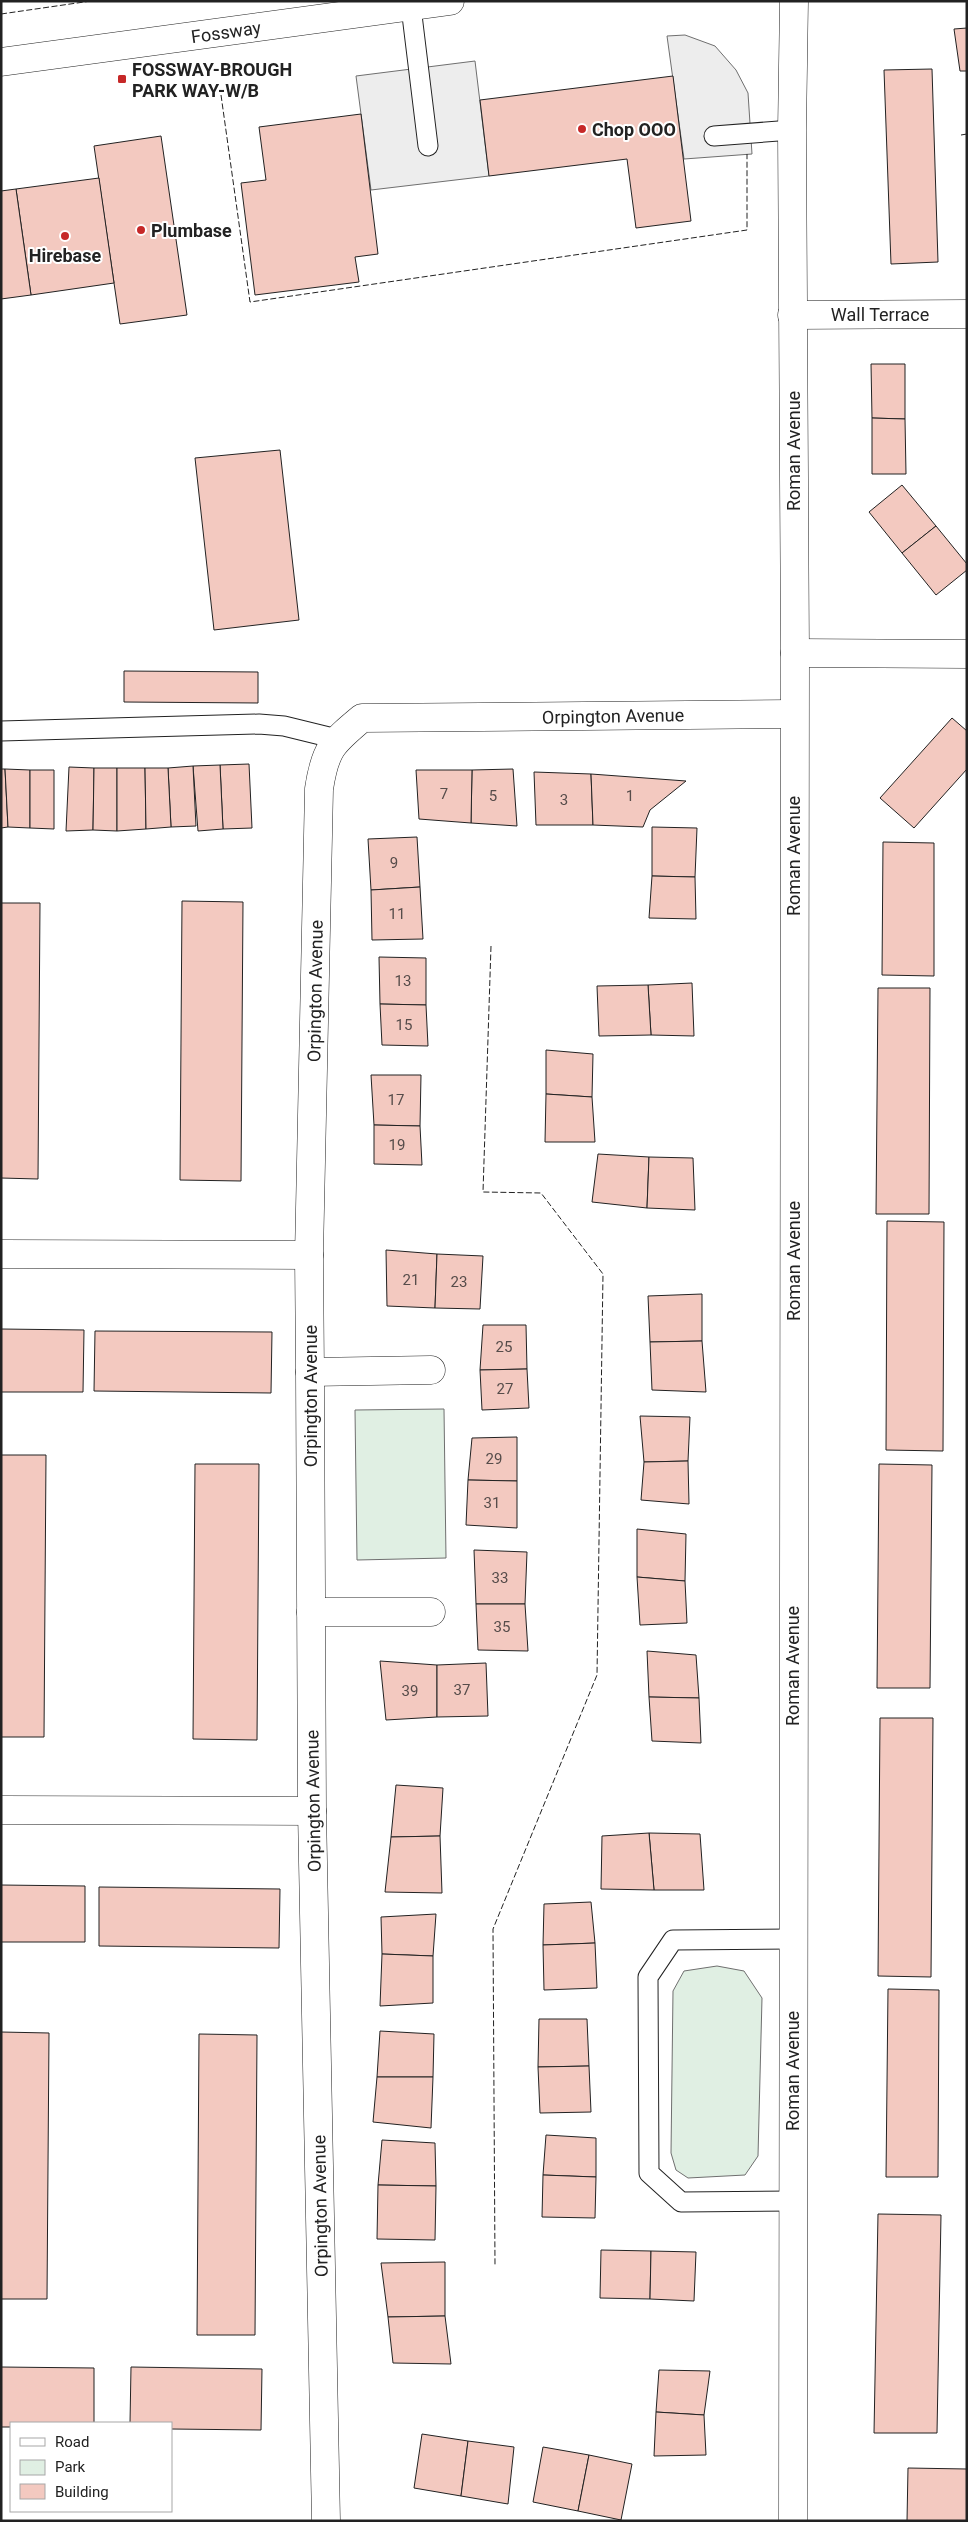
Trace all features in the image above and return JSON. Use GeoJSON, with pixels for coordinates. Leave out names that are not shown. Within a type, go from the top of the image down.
{"type":"FeatureCollection","features":[{"type":"Feature","properties":{"kind":"street","name":"Fossway"},"geometry":{"type":"LineString","coordinates":[[1,62],[450,1]]}},
{"type":"Feature","properties":{"kind":"street","name":"Roman Avenue"},"geometry":{"type":"LineString","coordinates":[[793,2521],[793,714],[795,653],[792,130],[794,1]]}},
{"type":"Feature","properties":{"kind":"street","name":"Wall Terrace"},"geometry":{"type":"LineString","coordinates":[[792,314],[967,314]]}},
{"type":"Feature","properties":{"kind":"street"},"geometry":{"type":"LineString","coordinates":[[795,653],[967,654]]}},
{"type":"Feature","properties":{"kind":"street","name":"Orpington Avenue"},"geometry":{"type":"LineString","coordinates":[[326,2521],[312,1811],[310,1372],[310,1255],[319,789],[323,762],[337,739],[362,718],[793,714]]}},
{"type":"Feature","properties":{"kind":"street"},"geometry":{"type":"LineString","coordinates":[[1,1254],[310,1255]]}},
{"type":"Feature","properties":{"kind":"street"},"geometry":{"type":"LineString","coordinates":[[310,1372],[430,1370]]}},
{"type":"Feature","properties":{"kind":"street"},"geometry":{"type":"LineString","coordinates":[[311,1612],[431,1612]]}},
{"type":"Feature","properties":{"kind":"street"},"geometry":{"type":"LineString","coordinates":[[1,1810],[312,1811]]}},
{"type":"Feature","properties":{"kind":"lane"},"geometry":{"type":"LineString","coordinates":[[411,7],[428,146]]}},
{"type":"Feature","properties":{"kind":"lane"},"geometry":{"type":"LineString","coordinates":[[714,136],[792,130]]}},
{"type":"Feature","properties":{"kind":"lane"},"geometry":{"type":"LineString","coordinates":[[1,731],[259,724],[284,726],[337,739]]}},
{"type":"Feature","properties":{"kind":"lane"},"geometry":{"type":"LineString","coordinates":[[792,1938],[673,1940],[648,1977],[648,2173],[681,2202],[792,2201]]}},
{"type":"Feature","properties":{"kind":"green space"},"geometry":{"type":"Polygon","coordinates":[[[444,1409],[446,1558],[357,1560],[355,1410],[444,1409]]]}},
{"type":"Feature","properties":{"kind":"green space"},"geometry":{"type":"Polygon","coordinates":[[[717,1966],[744,1971],[762,1998],[758,2156],[745,2175],[688,2178],[676,2170],[671,2153],[673,1991],[684,1971],[717,1966]]]}},
{"type":"Feature","properties":{"kind":"shaded area"},"geometry":{"type":"Polygon","coordinates":[[[685,35],[715,46],[736,70],[748,93],[752,154],[684,159],[667,36],[685,35]]]}},
{"type":"Feature","properties":{"kind":"shaded area"},"geometry":{"type":"Polygon","coordinates":[[[475,61],[489,176],[371,190],[356,76],[475,61]]]}},
{"type":"Feature","properties":{"kind":"building"},"geometry":{"type":"Polygon","coordinates":[[[967,28],[967,71],[960,71],[954,29],[967,28]]]}},
{"type":"Feature","properties":{"kind":"building"},"geometry":{"type":"Polygon","coordinates":[[[932,69],[938,262],[891,264],[884,70],[932,69]]]}},
{"type":"Feature","properties":{"kind":"building","name":"Chop OOO"},"geometry":{"type":"Polygon","coordinates":[[[673,76],[691,221],[636,228],[627,159],[489,176],[480,100],[673,76]]]}},
{"type":"Feature","properties":{"kind":"building"},"geometry":{"type":"Polygon","coordinates":[[[361,114],[378,254],[355,257],[359,282],[255,295],[241,183],[266,180],[259,127],[361,114]]]}},
{"type":"Feature","properties":{"kind":"building","name":"Plumbase"},"geometry":{"type":"Polygon","coordinates":[[[161,136],[187,315],[120,324],[94,146],[161,136]]]}},
{"type":"Feature","properties":{"kind":"building","name":"Hirebase"},"geometry":{"type":"Polygon","coordinates":[[[99,178],[114,283],[31,295],[16,189],[99,178]]]}},
{"type":"Feature","properties":{"kind":"building"},"geometry":{"type":"Polygon","coordinates":[[[16,189],[31,295],[1,299],[1,191],[16,189]]]}},
{"type":"Feature","properties":{"kind":"building"},"geometry":{"type":"Polygon","coordinates":[[[871,364],[905,364],[905,419],[872,418],[871,364]]]}},
{"type":"Feature","properties":{"kind":"building"},"geometry":{"type":"Polygon","coordinates":[[[872,418],[905,419],[906,474],[872,474],[872,418]]]}},
{"type":"Feature","properties":{"kind":"building"},"geometry":{"type":"Polygon","coordinates":[[[280,450],[299,620],[214,630],[195,458],[280,450]]]}},
{"type":"Feature","properties":{"kind":"building"},"geometry":{"type":"Polygon","coordinates":[[[902,485],[936,526],[902,553],[869,512],[902,485]]]}},
{"type":"Feature","properties":{"kind":"building"},"geometry":{"type":"Polygon","coordinates":[[[936,526],[967,564],[967,570],[936,595],[902,553],[936,526]]]}},
{"type":"Feature","properties":{"kind":"building"},"geometry":{"type":"Polygon","coordinates":[[[124,671],[258,672],[258,703],[124,702],[124,671]]]}},
{"type":"Feature","properties":{"kind":"building"},"geometry":{"type":"Polygon","coordinates":[[[952,718],[967,731],[967,769],[914,828],[880,798],[952,718]]]}},
{"type":"Feature","properties":{"kind":"building"},"geometry":{"type":"Polygon","coordinates":[[[249,764],[252,828],[223,829],[220,765],[249,764]]]}},
{"type":"Feature","properties":{"kind":"building"},"geometry":{"type":"Polygon","coordinates":[[[220,765],[223,829],[198,831],[193,766],[220,765]]]}},
{"type":"Feature","properties":{"kind":"building"},"geometry":{"type":"Polygon","coordinates":[[[193,766],[196,826],[171,827],[168,768],[193,766]]]}},
{"type":"Feature","properties":{"kind":"building"},"geometry":{"type":"Polygon","coordinates":[[[69,767],[94,768],[93,830],[66,831],[69,767]]]}},
{"type":"Feature","properties":{"kind":"building"},"geometry":{"type":"Polygon","coordinates":[[[94,768],[117,768],[117,831],[93,830],[94,768]]]}},
{"type":"Feature","properties":{"kind":"building"},"geometry":{"type":"Polygon","coordinates":[[[117,768],[145,768],[146,829],[117,831],[117,768]]]}},
{"type":"Feature","properties":{"kind":"building"},"geometry":{"type":"Polygon","coordinates":[[[145,768],[168,768],[171,827],[146,829],[145,768]]]}},
{"type":"Feature","properties":{"kind":"building"},"geometry":{"type":"Polygon","coordinates":[[[1,769],[5,769],[8,827],[1,828],[1,769]]]}},
{"type":"Feature","properties":{"kind":"building"},"geometry":{"type":"Polygon","coordinates":[[[5,769],[30,770],[30,828],[8,827],[5,769]]]}},
{"type":"Feature","properties":{"kind":"building"},"geometry":{"type":"Polygon","coordinates":[[[513,769],[517,826],[471,823],[472,770],[513,769]]]}},
{"type":"Feature","properties":{"kind":"building"},"geometry":{"type":"Polygon","coordinates":[[[30,770],[54,770],[54,829],[30,828],[30,770]]]}},
{"type":"Feature","properties":{"kind":"building"},"geometry":{"type":"Polygon","coordinates":[[[416,770],[472,770],[471,823],[419,819],[416,770]]]}},
{"type":"Feature","properties":{"kind":"building"},"geometry":{"type":"Polygon","coordinates":[[[534,772],[591,774],[593,825],[536,825],[534,772]]]}},
{"type":"Feature","properties":{"kind":"building"},"geometry":{"type":"Polygon","coordinates":[[[591,774],[686,781],[650,810],[643,827],[593,825],[591,774]]]}},
{"type":"Feature","properties":{"kind":"building"},"geometry":{"type":"Polygon","coordinates":[[[652,827],[697,828],[695,877],[652,876],[652,827]]]}},
{"type":"Feature","properties":{"kind":"building"},"geometry":{"type":"Polygon","coordinates":[[[417,837],[420,887],[371,890],[368,839],[417,837]]]}},
{"type":"Feature","properties":{"kind":"building"},"geometry":{"type":"Polygon","coordinates":[[[883,842],[934,843],[934,976],[882,975],[883,842]]]}},
{"type":"Feature","properties":{"kind":"building"},"geometry":{"type":"Polygon","coordinates":[[[652,876],[695,877],[696,919],[649,918],[652,876]]]}},
{"type":"Feature","properties":{"kind":"building"},"geometry":{"type":"Polygon","coordinates":[[[420,887],[423,939],[372,940],[371,890],[420,887]]]}},
{"type":"Feature","properties":{"kind":"building"},"geometry":{"type":"Polygon","coordinates":[[[182,901],[243,902],[241,1181],[180,1180],[182,901]]]}},
{"type":"Feature","properties":{"kind":"building"},"geometry":{"type":"Polygon","coordinates":[[[1,903],[40,903],[38,1179],[1,1178],[1,903]]]}},
{"type":"Feature","properties":{"kind":"building"},"geometry":{"type":"Polygon","coordinates":[[[379,957],[426,958],[426,1005],[380,1004],[379,957]]]}},
{"type":"Feature","properties":{"kind":"building"},"geometry":{"type":"Polygon","coordinates":[[[692,983],[694,1036],[651,1035],[648,985],[692,983]]]}},
{"type":"Feature","properties":{"kind":"building"},"geometry":{"type":"Polygon","coordinates":[[[648,985],[651,1035],[599,1036],[597,986],[648,985]]]}},
{"type":"Feature","properties":{"kind":"building"},"geometry":{"type":"Polygon","coordinates":[[[878,988],[930,988],[929,1214],[876,1214],[878,988]]]}},
{"type":"Feature","properties":{"kind":"building"},"geometry":{"type":"Polygon","coordinates":[[[380,1004],[426,1005],[428,1046],[382,1045],[380,1004]]]}},
{"type":"Feature","properties":{"kind":"building"},"geometry":{"type":"Polygon","coordinates":[[[546,1050],[593,1054],[592,1097],[546,1094],[546,1050]]]}},
{"type":"Feature","properties":{"kind":"building"},"geometry":{"type":"Polygon","coordinates":[[[371,1075],[421,1075],[420,1126],[374,1125],[371,1075]]]}},
{"type":"Feature","properties":{"kind":"building"},"geometry":{"type":"Polygon","coordinates":[[[546,1094],[592,1097],[595,1142],[545,1142],[546,1094]]]}},
{"type":"Feature","properties":{"kind":"building"},"geometry":{"type":"Polygon","coordinates":[[[374,1125],[420,1126],[422,1165],[374,1164],[374,1125]]]}},
{"type":"Feature","properties":{"kind":"building"},"geometry":{"type":"Polygon","coordinates":[[[598,1154],[649,1157],[647,1208],[592,1202],[598,1154]]]}},
{"type":"Feature","properties":{"kind":"building"},"geometry":{"type":"Polygon","coordinates":[[[649,1157],[693,1158],[695,1210],[647,1208],[649,1157]]]}},
{"type":"Feature","properties":{"kind":"building"},"geometry":{"type":"Polygon","coordinates":[[[887,1221],[944,1222],[943,1451],[886,1450],[887,1221]]]}},
{"type":"Feature","properties":{"kind":"building"},"geometry":{"type":"Polygon","coordinates":[[[386,1250],[437,1254],[435,1308],[387,1306],[386,1250]]]}},
{"type":"Feature","properties":{"kind":"building"},"geometry":{"type":"Polygon","coordinates":[[[437,1254],[483,1256],[480,1309],[435,1308],[437,1254]]]}},
{"type":"Feature","properties":{"kind":"building"},"geometry":{"type":"Polygon","coordinates":[[[702,1294],[702,1341],[650,1342],[648,1296],[702,1294]]]}},
{"type":"Feature","properties":{"kind":"building"},"geometry":{"type":"Polygon","coordinates":[[[483,1325],[526,1325],[527,1369],[480,1370],[483,1325]]]}},
{"type":"Feature","properties":{"kind":"building"},"geometry":{"type":"Polygon","coordinates":[[[1,1329],[84,1330],[83,1392],[1,1392],[1,1329]]]}},
{"type":"Feature","properties":{"kind":"building"},"geometry":{"type":"Polygon","coordinates":[[[95,1331],[272,1332],[271,1393],[94,1391],[95,1331]]]}},
{"type":"Feature","properties":{"kind":"building"},"geometry":{"type":"Polygon","coordinates":[[[702,1341],[706,1392],[652,1390],[650,1342],[702,1341]]]}},
{"type":"Feature","properties":{"kind":"building"},"geometry":{"type":"Polygon","coordinates":[[[527,1369],[529,1408],[482,1410],[480,1370],[527,1369]]]}},
{"type":"Feature","properties":{"kind":"building"},"geometry":{"type":"Polygon","coordinates":[[[640,1416],[690,1417],[688,1461],[644,1462],[640,1416]]]}},
{"type":"Feature","properties":{"kind":"building"},"geometry":{"type":"Polygon","coordinates":[[[517,1437],[517,1481],[468,1480],[472,1438],[517,1437]]]}},
{"type":"Feature","properties":{"kind":"building"},"geometry":{"type":"Polygon","coordinates":[[[1,1455],[46,1455],[44,1737],[1,1737],[1,1455]]]}},
{"type":"Feature","properties":{"kind":"building"},"geometry":{"type":"Polygon","coordinates":[[[688,1461],[689,1504],[641,1500],[644,1462],[688,1461]]]}},
{"type":"Feature","properties":{"kind":"building"},"geometry":{"type":"Polygon","coordinates":[[[195,1464],[259,1464],[257,1740],[193,1739],[195,1464]]]}},
{"type":"Feature","properties":{"kind":"building"},"geometry":{"type":"Polygon","coordinates":[[[879,1464],[932,1465],[930,1688],[877,1688],[879,1464]]]}},
{"type":"Feature","properties":{"kind":"building"},"geometry":{"type":"Polygon","coordinates":[[[468,1480],[517,1481],[517,1528],[466,1525],[468,1480]]]}},
{"type":"Feature","properties":{"kind":"building"},"geometry":{"type":"Polygon","coordinates":[[[637,1529],[686,1534],[685,1581],[637,1577],[637,1529]]]}},
{"type":"Feature","properties":{"kind":"building"},"geometry":{"type":"Polygon","coordinates":[[[474,1550],[527,1552],[525,1604],[476,1604],[474,1550]]]}},
{"type":"Feature","properties":{"kind":"building"},"geometry":{"type":"Polygon","coordinates":[[[637,1577],[685,1581],[687,1623],[640,1625],[637,1577]]]}},
{"type":"Feature","properties":{"kind":"building"},"geometry":{"type":"Polygon","coordinates":[[[476,1604],[525,1604],[528,1651],[478,1650],[476,1604]]]}},
{"type":"Feature","properties":{"kind":"building"},"geometry":{"type":"Polygon","coordinates":[[[647,1651],[696,1655],[699,1698],[649,1697],[647,1651]]]}},
{"type":"Feature","properties":{"kind":"building"},"geometry":{"type":"Polygon","coordinates":[[[380,1661],[437,1665],[437,1717],[386,1720],[380,1661]]]}},
{"type":"Feature","properties":{"kind":"building"},"geometry":{"type":"Polygon","coordinates":[[[486,1663],[488,1716],[437,1717],[437,1665],[486,1663]]]}},
{"type":"Feature","properties":{"kind":"building"},"geometry":{"type":"Polygon","coordinates":[[[649,1697],[699,1698],[701,1743],[652,1741],[649,1697]]]}},
{"type":"Feature","properties":{"kind":"building"},"geometry":{"type":"Polygon","coordinates":[[[880,1718],[933,1718],[931,1977],[878,1976],[880,1718]]]}},
{"type":"Feature","properties":{"kind":"building"},"geometry":{"type":"Polygon","coordinates":[[[396,1785],[443,1788],[440,1836],[391,1837],[396,1785]]]}},
{"type":"Feature","properties":{"kind":"building"},"geometry":{"type":"Polygon","coordinates":[[[649,1833],[700,1834],[704,1890],[654,1890],[649,1833]]]}},
{"type":"Feature","properties":{"kind":"building"},"geometry":{"type":"Polygon","coordinates":[[[649,1833],[654,1890],[601,1889],[602,1836],[649,1833]]]}},
{"type":"Feature","properties":{"kind":"building"},"geometry":{"type":"Polygon","coordinates":[[[440,1836],[442,1893],[385,1892],[391,1837],[440,1836]]]}},
{"type":"Feature","properties":{"kind":"building"},"geometry":{"type":"Polygon","coordinates":[[[1,1885],[85,1886],[85,1942],[1,1942],[1,1885]]]}},
{"type":"Feature","properties":{"kind":"building"},"geometry":{"type":"Polygon","coordinates":[[[99,1887],[280,1889],[279,1948],[99,1946],[99,1887]]]}},
{"type":"Feature","properties":{"kind":"building"},"geometry":{"type":"Polygon","coordinates":[[[591,1902],[595,1943],[543,1945],[544,1904],[591,1902]]]}},
{"type":"Feature","properties":{"kind":"building"},"geometry":{"type":"Polygon","coordinates":[[[436,1914],[433,1956],[382,1954],[381,1917],[436,1914]]]}},
{"type":"Feature","properties":{"kind":"building"},"geometry":{"type":"Polygon","coordinates":[[[595,1943],[597,1988],[544,1990],[543,1945],[595,1943]]]}},
{"type":"Feature","properties":{"kind":"building"},"geometry":{"type":"Polygon","coordinates":[[[382,1954],[433,1956],[433,2003],[380,2006],[382,1954]]]}},
{"type":"Feature","properties":{"kind":"building"},"geometry":{"type":"Polygon","coordinates":[[[888,1989],[939,1990],[938,2177],[886,2177],[888,1989]]]}},
{"type":"Feature","properties":{"kind":"building"},"geometry":{"type":"Polygon","coordinates":[[[539,2019],[587,2019],[589,2066],[538,2067],[539,2019]]]}},
{"type":"Feature","properties":{"kind":"building"},"geometry":{"type":"Polygon","coordinates":[[[380,2031],[434,2034],[433,2077],[377,2077],[380,2031]]]}},
{"type":"Feature","properties":{"kind":"building"},"geometry":{"type":"Polygon","coordinates":[[[1,2032],[49,2033],[47,2299],[1,2299],[1,2032]]]}},
{"type":"Feature","properties":{"kind":"building"},"geometry":{"type":"Polygon","coordinates":[[[199,2034],[257,2035],[255,2335],[197,2335],[199,2034]]]}},
{"type":"Feature","properties":{"kind":"building"},"geometry":{"type":"Polygon","coordinates":[[[589,2066],[591,2112],[540,2113],[538,2067],[589,2066]]]}},
{"type":"Feature","properties":{"kind":"building"},"geometry":{"type":"Polygon","coordinates":[[[377,2077],[433,2077],[431,2128],[373,2122],[377,2077]]]}},
{"type":"Feature","properties":{"kind":"building"},"geometry":{"type":"Polygon","coordinates":[[[546,2135],[596,2138],[596,2177],[543,2175],[546,2135]]]}},
{"type":"Feature","properties":{"kind":"building"},"geometry":{"type":"Polygon","coordinates":[[[382,2140],[435,2143],[436,2186],[378,2185],[382,2140]]]}},
{"type":"Feature","properties":{"kind":"building"},"geometry":{"type":"Polygon","coordinates":[[[543,2175],[596,2177],[595,2218],[542,2217],[543,2175]]]}},
{"type":"Feature","properties":{"kind":"building"},"geometry":{"type":"Polygon","coordinates":[[[378,2185],[436,2186],[435,2240],[377,2239],[378,2185]]]}},
{"type":"Feature","properties":{"kind":"building"},"geometry":{"type":"Polygon","coordinates":[[[878,2214],[941,2215],[937,2433],[874,2433],[878,2214]]]}},
{"type":"Feature","properties":{"kind":"building"},"geometry":{"type":"Polygon","coordinates":[[[601,2250],[651,2251],[650,2299],[600,2298],[601,2250]]]}},
{"type":"Feature","properties":{"kind":"building"},"geometry":{"type":"Polygon","coordinates":[[[651,2251],[696,2252],[694,2301],[650,2299],[651,2251]]]}},
{"type":"Feature","properties":{"kind":"building"},"geometry":{"type":"Polygon","coordinates":[[[445,2262],[445,2316],[388,2317],[381,2263],[445,2262]]]}},
{"type":"Feature","properties":{"kind":"building"},"geometry":{"type":"Polygon","coordinates":[[[445,2316],[451,2364],[393,2363],[388,2317],[445,2316]]]}},
{"type":"Feature","properties":{"kind":"building"},"geometry":{"type":"Polygon","coordinates":[[[1,2367],[94,2368],[94,2422],[10,2422],[10,2427],[1,2427],[1,2367]]]}},
{"type":"Feature","properties":{"kind":"building"},"geometry":{"type":"Polygon","coordinates":[[[131,2367],[262,2369],[261,2430],[172,2429],[172,2422],[130,2422],[131,2367]]]}},
{"type":"Feature","properties":{"kind":"building"},"geometry":{"type":"Polygon","coordinates":[[[659,2370],[710,2371],[704,2415],[656,2412],[659,2370]]]}},
{"type":"Feature","properties":{"kind":"building"},"geometry":{"type":"Polygon","coordinates":[[[656,2412],[704,2415],[706,2455],[654,2456],[656,2412]]]}},
{"type":"Feature","properties":{"kind":"building"},"geometry":{"type":"Polygon","coordinates":[[[422,2434],[468,2441],[461,2496],[414,2488],[422,2434]]]}},
{"type":"Feature","properties":{"kind":"building"},"geometry":{"type":"Polygon","coordinates":[[[468,2441],[514,2447],[508,2504],[461,2496],[468,2441]]]}},
{"type":"Feature","properties":{"kind":"building"},"geometry":{"type":"Polygon","coordinates":[[[543,2447],[589,2455],[578,2511],[533,2502],[543,2447]]]}},
{"type":"Feature","properties":{"kind":"building"},"geometry":{"type":"Polygon","coordinates":[[[589,2455],[632,2464],[621,2520],[578,2511],[589,2455]]]}},
{"type":"Feature","properties":{"kind":"building"},"geometry":{"type":"Polygon","coordinates":[[[908,2468],[967,2469],[967,2521],[907,2521],[908,2468]]]}},
{"type":"Feature","properties":{"kind":"fence"},"geometry":{"type":"LineString","coordinates":[[1,14],[91,1]]}},
{"type":"Feature","properties":{"kind":"fence"},"geometry":{"type":"LineString","coordinates":[[221,95],[250,302],[747,230],[747,154]]}},
{"type":"Feature","properties":{"kind":"fence"},"geometry":{"type":"LineString","coordinates":[[961,135],[967,134]]}},
{"type":"Feature","properties":{"kind":"fence"},"geometry":{"type":"LineString","coordinates":[[491,946],[483,1192],[541,1193],[603,1274],[597,1675],[493,1929],[495,2265]]}},
{"type":"Feature","properties":{"kind":"place","name":"FOSSWAY-BROUGH PARK WAY-W/B"},"geometry":{"type":"Point","coordinates":[122,79]}},
{"type":"Feature","properties":{"kind":"place","name":"Chop OOO"},"geometry":{"type":"Point","coordinates":[582,129]}},
{"type":"Feature","properties":{"kind":"place","name":"Plumbase"},"geometry":{"type":"Point","coordinates":[141,230]}},
{"type":"Feature","properties":{"kind":"place","name":"Hirebase"},"geometry":{"type":"Point","coordinates":[65,236]}}]}
